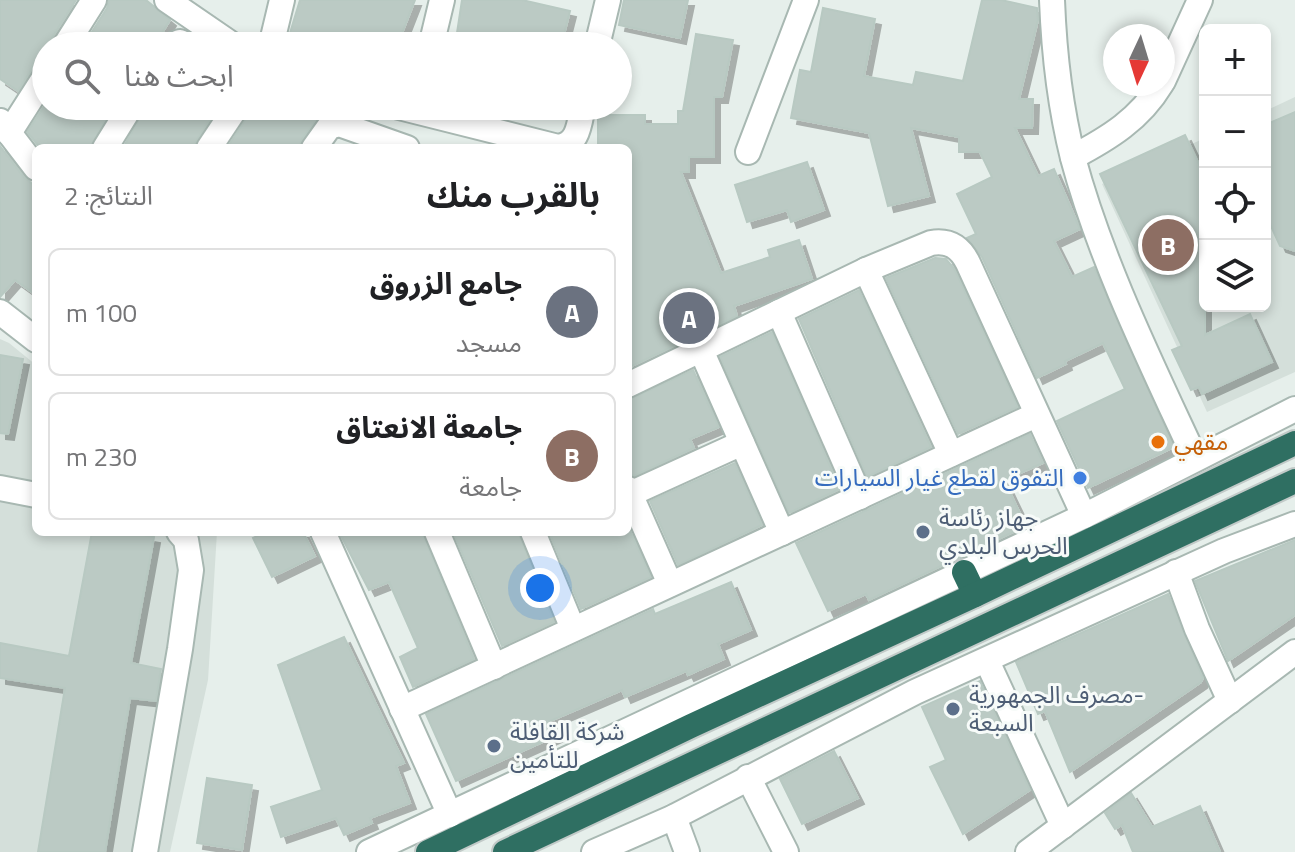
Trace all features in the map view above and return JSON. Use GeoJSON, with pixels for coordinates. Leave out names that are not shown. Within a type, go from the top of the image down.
{"type":"FeatureCollection","features":[{"type":"Feature","properties":{"kind":"highway"},"geometry":{"type":"LineString","coordinates":[[428,852],[691,726],[851,639],[975,595],[1295,443]]}},
{"type":"Feature","properties":{"kind":"highway"},"geometry":{"type":"LineString","coordinates":[[505,852],[1295,481]]}},
{"type":"Feature","properties":{"kind":"highway"},"geometry":{"type":"LineString","coordinates":[[964,572],[975,595]]}},
{"type":"Feature","properties":{"kind":"street"},"geometry":{"type":"LineString","coordinates":[[74,32],[94,0]]}},
{"type":"Feature","properties":{"kind":"street"},"geometry":{"type":"LineString","coordinates":[[167,0],[214,32]]}},
{"type":"Feature","properties":{"kind":"street"},"geometry":{"type":"LineString","coordinates":[[274,32],[282,0]]}},
{"type":"Feature","properties":{"kind":"street"},"geometry":{"type":"LineString","coordinates":[[434,32],[442,0]]}},
{"type":"Feature","properties":{"kind":"street"},"geometry":{"type":"LineString","coordinates":[[600,32],[608,0]]}},
{"type":"Feature","properties":{"kind":"street"},"geometry":{"type":"LineString","coordinates":[[748,152],[806,0]]}},
{"type":"Feature","properties":{"kind":"street"},"geometry":{"type":"LineString","coordinates":[[1052,0],[1056,73],[1073,157],[1088,207],[1133,321],[1195,458]]}},
{"type":"Feature","properties":{"kind":"street"},"geometry":{"type":"LineString","coordinates":[[1175,54],[1200,0]]}},
{"type":"Feature","properties":{"kind":"street"},"geometry":{"type":"LineString","coordinates":[[32,92],[4,127],[32,163]]}},
{"type":"Feature","properties":{"kind":"street"},"geometry":{"type":"LineString","coordinates":[[1073,157],[1108,139],[1132,121],[1151,96]]}},
{"type":"Feature","properties":{"kind":"street"},"geometry":{"type":"LineString","coordinates":[[107,144],[122,120]]}},
{"type":"Feature","properties":{"kind":"street"},"geometry":{"type":"LineString","coordinates":[[212,144],[228,120]]}},
{"type":"Feature","properties":{"kind":"street"},"geometry":{"type":"LineString","coordinates":[[455,120],[547,144]]}},
{"type":"Feature","properties":{"kind":"street"},"geometry":{"type":"LineString","coordinates":[[570,144],[575,138],[580,120]]}},
{"type":"Feature","properties":{"kind":"street"},"geometry":{"type":"LineString","coordinates":[[317,144],[329,127],[339,124],[396,144]]}},
{"type":"Feature","properties":{"kind":"street"},"geometry":{"type":"LineString","coordinates":[[632,383],[866,270],[941,241],[957,248],[968,263],[1084,516]]}},
{"type":"Feature","properties":{"kind":"street"},"geometry":{"type":"LineString","coordinates":[[866,270],[951,454]]}},
{"type":"Feature","properties":{"kind":"street"},"geometry":{"type":"LineString","coordinates":[[0,312],[32,337]]}},
{"type":"Feature","properties":{"kind":"street"},"geometry":{"type":"LineString","coordinates":[[779,312],[860,497]]}},
{"type":"Feature","properties":{"kind":"street"},"geometry":{"type":"LineString","coordinates":[[701,350],[782,533]]}},
{"type":"Feature","properties":{"kind":"street"},"geometry":{"type":"LineString","coordinates":[[369,852],[851,639],[964,572],[1084,516],[1295,409]]}},
{"type":"Feature","properties":{"kind":"street"},"geometry":{"type":"LineString","coordinates":[[402,709],[1036,415]]}},
{"type":"Feature","properties":{"kind":"street"},"geometry":{"type":"LineString","coordinates":[[632,491],[742,443]]}},
{"type":"Feature","properties":{"kind":"street"},"geometry":{"type":"LineString","coordinates":[[0,488],[32,494]]}},
{"type":"Feature","properties":{"kind":"street"},"geometry":{"type":"LineString","coordinates":[[632,499],[670,584]]}},
{"type":"Feature","properties":{"kind":"street"},"geometry":{"type":"LineString","coordinates":[[594,852],[674,817],[915,692],[1176,572],[1295,524]]}},
{"type":"Feature","properties":{"kind":"street"},"geometry":{"type":"LineString","coordinates":[[145,852],[191,570],[186,540],[182,536]]}},
{"type":"Feature","properties":{"kind":"street"},"geometry":{"type":"LineString","coordinates":[[325,536],[450,815]]}},
{"type":"Feature","properties":{"kind":"street"},"geometry":{"type":"LineString","coordinates":[[439,536],[494,667]]}},
{"type":"Feature","properties":{"kind":"street"},"geometry":{"type":"LineString","coordinates":[[535,536],[573,629]]}},
{"type":"Feature","properties":{"kind":"street"},"geometry":{"type":"LineString","coordinates":[[1176,572],[1197,629],[1230,701]]}},
{"type":"Feature","properties":{"kind":"street"},"geometry":{"type":"LineString","coordinates":[[1028,852],[1295,652]]}},
{"type":"Feature","properties":{"kind":"street"},"geometry":{"type":"LineString","coordinates":[[987,661],[1063,826]]}},
{"type":"Feature","properties":{"kind":"street"},"geometry":{"type":"LineString","coordinates":[[748,777],[786,852]]}},
{"type":"Feature","properties":{"kind":"street"},"geometry":{"type":"LineString","coordinates":[[674,817],[687,852]]}},
{"type":"Feature","properties":{"kind":"shaded area"},"geometry":{"type":"Polygon","coordinates":[[[1295,97],[1295,372],[1207,412],[1102,184],[1199,141],[1199,312],[1271,312],[1271,108],[1295,97]]]}},
{"type":"Feature","properties":{"kind":"shaded area"},"geometry":{"type":"Polygon","coordinates":[[[0,339],[32,362],[32,536],[217,536],[208,680],[170,852],[0,852],[0,339]]]}},
{"type":"Feature","properties":{"kind":"building"},"geometry":{"type":"Polygon","coordinates":[[[0,0],[76,0],[56,32],[32,32],[32,69],[18,91],[0,79],[0,0]]]}},
{"type":"Feature","properties":{"kind":"building"},"geometry":{"type":"Polygon","coordinates":[[[109,0],[146,0],[170,20],[163,32],[92,32],[109,0]]]}},
{"type":"Feature","properties":{"kind":"building"},"geometry":{"type":"Polygon","coordinates":[[[300,0],[415,0],[402,32],[290,32],[300,0]]]}},
{"type":"Feature","properties":{"kind":"building"},"geometry":{"type":"Polygon","coordinates":[[[462,0],[522,0],[570,11],[565,32],[457,32],[462,0]]]}},
{"type":"Feature","properties":{"kind":"building"},"geometry":{"type":"Polygon","coordinates":[[[624,0],[688,0],[680,38],[619,25],[624,0]]]}},
{"type":"Feature","properties":{"kind":"building"},"geometry":{"type":"Polygon","coordinates":[[[982,0],[1001,0],[1037,8],[1038,20],[1019,99],[1033,99],[1032,128],[1015,128],[1038,176],[1054,169],[1080,229],[1054,241],[1072,277],[1094,267],[1174,447],[1088,488],[1057,421],[1125,389],[1103,343],[1037,378],[982,257],[967,238],[976,234],[957,194],[992,177],[980,152],[959,152],[959,137],[911,128],[929,196],[888,206],[869,133],[791,118],[800,70],[811,72],[823,8],[875,19],[864,76],[913,85],[916,72],[963,81],[982,0]]]}},
{"type":"Feature","properties":{"kind":"building"},"geometry":{"type":"Polygon","coordinates":[[[696,34],[733,40],[722,97],[714,97],[714,157],[689,157],[689,172],[681,172],[721,273],[770,257],[768,250],[799,240],[812,279],[734,306],[737,316],[632,366],[632,144],[598,144],[598,120],[632,120],[632,115],[645,115],[645,124],[678,124],[678,111],[683,111],[696,34]]]}},
{"type":"Feature","properties":{"kind":"building"},"geometry":{"type":"Polygon","coordinates":[[[1295,112],[1295,251],[1280,246],[1271,226],[1271,122],[1295,112]]]}},
{"type":"Feature","properties":{"kind":"building"},"geometry":{"type":"Polygon","coordinates":[[[35,120],[105,120],[92,144],[37,144],[27,132],[35,120]]]}},
{"type":"Feature","properties":{"kind":"building"},"geometry":{"type":"Polygon","coordinates":[[[138,120],[210,120],[196,144],[125,144],[138,120]]]}},
{"type":"Feature","properties":{"kind":"building"},"geometry":{"type":"Polygon","coordinates":[[[245,120],[316,120],[300,144],[230,144],[245,120]]]}},
{"type":"Feature","properties":{"kind":"building"},"geometry":{"type":"Polygon","coordinates":[[[1185,135],[1199,164],[1199,312],[1205,312],[1205,335],[1250,314],[1272,362],[1202,394],[1199,387],[1191,390],[1172,350],[1182,346],[1100,174],[1185,135]]]}},
{"type":"Feature","properties":{"kind":"building"},"geometry":{"type":"Polygon","coordinates":[[[0,146],[32,184],[32,292],[15,280],[0,297],[0,146]]]}},
{"type":"Feature","properties":{"kind":"building"},"geometry":{"type":"Polygon","coordinates":[[[807,162],[824,210],[791,222],[787,210],[747,222],[735,185],[807,162]]]}},
{"type":"Feature","properties":{"kind":"building"},"geometry":{"type":"Polygon","coordinates":[[[935,258],[946,259],[955,270],[1018,407],[958,434],[886,278],[935,258]]]}},
{"type":"Feature","properties":{"kind":"building"},"geometry":{"type":"Polygon","coordinates":[[[859,290],[931,447],[867,477],[799,319],[859,290]]]}},
{"type":"Feature","properties":{"kind":"building"},"geometry":{"type":"Polygon","coordinates":[[[772,332],[840,489],[789,513],[720,357],[772,332]]]}},
{"type":"Feature","properties":{"kind":"building"},"geometry":{"type":"Polygon","coordinates":[[[0,355],[23,359],[8,434],[0,433],[0,355]]]}},
{"type":"Feature","properties":{"kind":"building"},"geometry":{"type":"Polygon","coordinates":[[[693,370],[719,427],[690,439],[694,448],[634,476],[632,398],[693,370]]]}},
{"type":"Feature","properties":{"kind":"building"},"geometry":{"type":"Polygon","coordinates":[[[1030,434],[1043,463],[1004,480],[1026,526],[869,600],[866,594],[828,611],[796,543],[1030,434]]]}},
{"type":"Feature","properties":{"kind":"building"},"geometry":{"type":"Polygon","coordinates":[[[735,463],[762,525],[678,565],[650,501],[735,463]]]}},
{"type":"Feature","properties":{"kind":"building"},"geometry":{"type":"Polygon","coordinates":[[[632,535],[651,577],[581,609],[551,536],[632,535]]]}},
{"type":"Feature","properties":{"kind":"building"},"geometry":{"type":"Polygon","coordinates":[[[91,536],[154,537],[131,663],[161,669],[156,701],[130,698],[105,852],[38,852],[65,688],[0,678],[0,643],[69,656],[91,536]]]}},
{"type":"Feature","properties":{"kind":"building"},"geometry":{"type":"Polygon","coordinates":[[[305,536],[315,556],[272,577],[253,538],[305,536]]]}},
{"type":"Feature","properties":{"kind":"building"},"geometry":{"type":"Polygon","coordinates":[[[341,536],[424,536],[474,659],[413,687],[400,657],[418,648],[389,582],[369,590],[341,536]]]}},
{"type":"Feature","properties":{"kind":"building"},"geometry":{"type":"Polygon","coordinates":[[[455,536],[520,536],[554,622],[502,646],[455,536]]]}},
{"type":"Feature","properties":{"kind":"building"},"geometry":{"type":"Polygon","coordinates":[[[1295,540],[1295,615],[1228,661],[1195,581],[1295,540]]]}},
{"type":"Feature","properties":{"kind":"building"},"geometry":{"type":"Polygon","coordinates":[[[731,582],[751,630],[718,644],[724,659],[688,675],[686,671],[625,697],[622,690],[550,721],[556,736],[456,781],[426,714],[653,609],[655,614],[731,582]]]}},
{"type":"Feature","properties":{"kind":"building"},"geometry":{"type":"Polygon","coordinates":[[[1168,594],[1203,678],[1201,682],[1070,772],[1045,711],[1038,714],[1016,662],[1168,594]]]}},
{"type":"Feature","properties":{"kind":"building"},"geometry":{"type":"Polygon","coordinates":[[[344,637],[404,763],[396,766],[410,803],[370,818],[372,823],[344,835],[336,818],[281,837],[271,807],[322,790],[278,665],[344,637]]]}},
{"type":"Feature","properties":{"kind":"building"},"geometry":{"type":"Polygon","coordinates":[[[980,681],[1030,790],[963,834],[930,767],[946,760],[922,707],[980,681]]]}},
{"type":"Feature","properties":{"kind":"building"},"geometry":{"type":"Polygon","coordinates":[[[834,751],[858,798],[802,824],[780,779],[834,751]]]}},
{"type":"Feature","properties":{"kind":"building"},"geometry":{"type":"Polygon","coordinates":[[[207,778],[252,785],[242,850],[197,843],[207,778]]]}},
{"type":"Feature","properties":{"kind":"building"},"geometry":{"type":"Polygon","coordinates":[[[1131,793],[1152,827],[1200,806],[1220,852],[1133,852],[1122,825],[1115,829],[1105,813],[1131,793]]]}},
{"type":"Feature","properties":{"kind":"place","name":"جامعة الانعتاق"},"geometry":{"type":"Point","coordinates":[1168,245]}},
{"type":"Feature","properties":{"kind":"place","name":"جامع الزروق"},"geometry":{"type":"Point","coordinates":[689,318]}},
{"type":"Feature","properties":{"kind":"place","name":"مقهي"},"geometry":{"type":"Point","coordinates":[1158,442]}},
{"type":"Feature","properties":{"kind":"place","name":"التفوق لقطع غيار السيارات"},"geometry":{"type":"Point","coordinates":[1080,478]}},
{"type":"Feature","properties":{"kind":"place","name":"جهاز رئاسة الحرس البلدي"},"geometry":{"type":"Point","coordinates":[923,532]}},
{"type":"Feature","properties":{"kind":"place","name":"مصرف الجمهورية- السبعة"},"geometry":{"type":"Point","coordinates":[953,709]}},
{"type":"Feature","properties":{"kind":"place","name":"شركة القافلة للتأمين"},"geometry":{"type":"Point","coordinates":[494,746]}}]}
